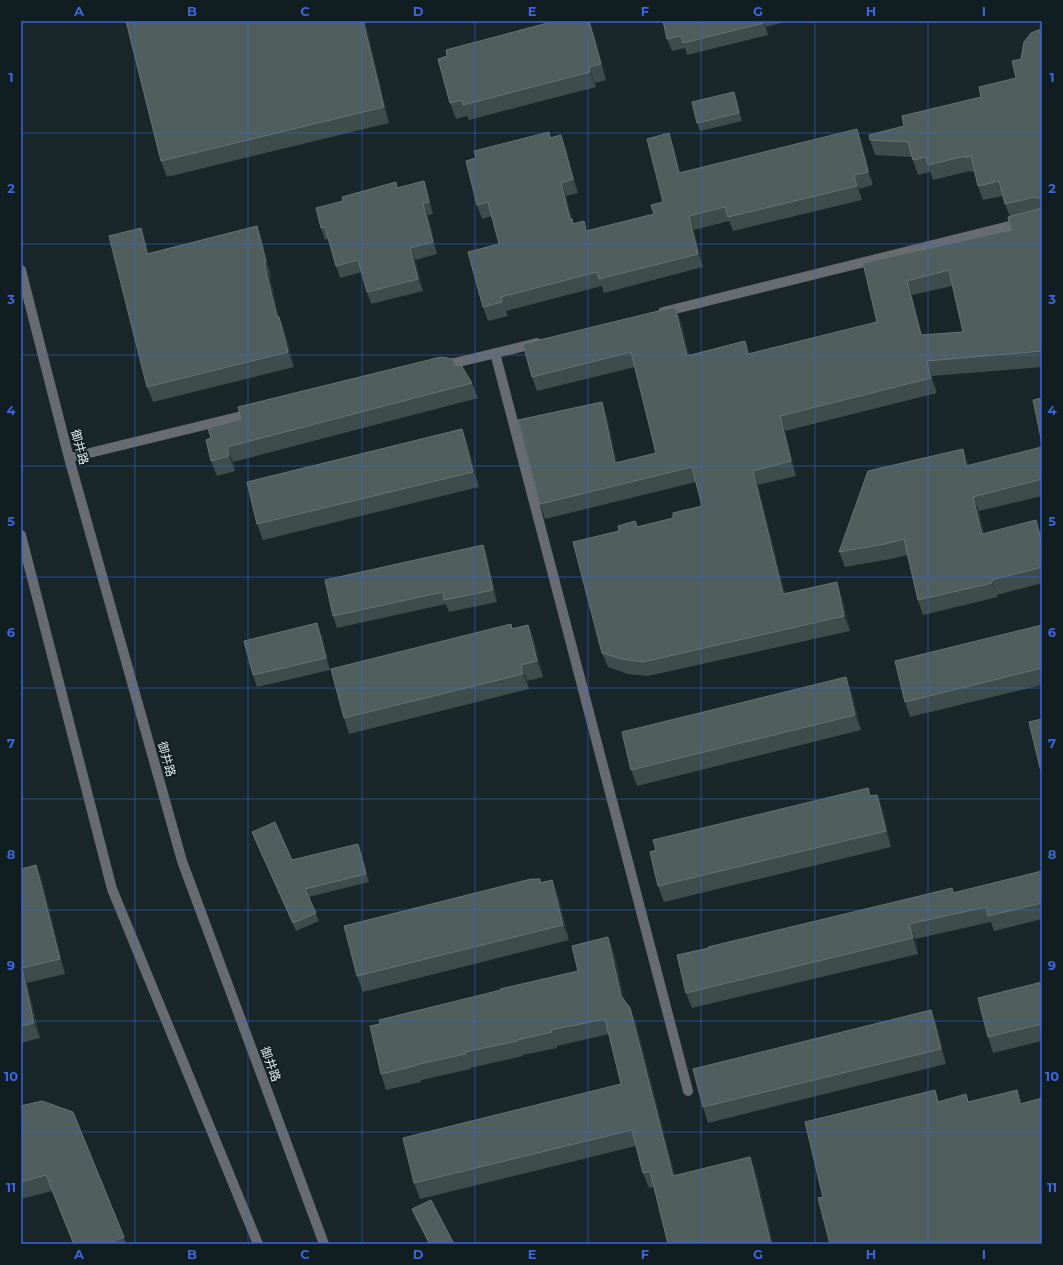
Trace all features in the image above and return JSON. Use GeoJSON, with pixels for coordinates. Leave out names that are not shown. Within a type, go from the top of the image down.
{"type":"FeatureCollection","features":[{"type":"Feature","properties":{"kind":"street"},"geometry":{"type":"LineString","coordinates":[[657,313],[1042,218]]}},
{"type":"Feature","properties":{"kind":"street","name":"御井路"},"geometry":{"type":"LineString","coordinates":[[21,270],[69,458],[182,861],[324,1244]]}},
{"type":"Feature","properties":{"kind":"street"},"geometry":{"type":"LineString","coordinates":[[433,369],[549,340]]}},
{"type":"Feature","properties":{"kind":"street"},"geometry":{"type":"LineString","coordinates":[[495,354],[688,1091]]}},
{"type":"Feature","properties":{"kind":"street"},"geometry":{"type":"LineString","coordinates":[[69,458],[263,411]]}},
{"type":"Feature","properties":{"kind":"street"},"geometry":{"type":"LineString","coordinates":[[21,535],[112,889],[258,1244]]}},
{"type":"Feature","properties":{"kind":"building"},"geometry":{"type":"Polygon","coordinates":[[[126,21],[363,21],[384,107],[161,161],[126,21]]]}},
{"type":"Feature","properties":{"kind":"building"},"geometry":{"type":"Polygon","coordinates":[[[555,21],[589,21],[601,64],[589,67],[590,72],[463,105],[462,100],[450,103],[438,59],[447,56],[446,50],[555,21]]]}},
{"type":"Feature","properties":{"kind":"building"},"geometry":{"type":"Polygon","coordinates":[[[663,21],[764,21],[764,23],[683,43],[681,36],[667,39],[663,21]]]}},
{"type":"Feature","properties":{"kind":"building"},"geometry":{"type":"Polygon","coordinates":[[[1041,29],[1042,200],[1035,197],[1005,204],[999,181],[978,186],[971,156],[965,158],[965,156],[928,165],[926,157],[913,160],[908,142],[870,140],[869,135],[904,126],[902,116],[981,97],[979,87],[1016,78],[1012,61],[1021,59],[1024,42],[1031,33],[1041,29]]]}},
{"type":"Feature","properties":{"kind":"building"},"geometry":{"type":"Polygon","coordinates":[[[734,92],[739,113],[697,123],[692,102],[734,92]]]}},
{"type":"Feature","properties":{"kind":"building"},"geometry":{"type":"Polygon","coordinates":[[[857,129],[868,172],[854,175],[857,186],[728,217],[725,207],[689,216],[698,254],[599,279],[597,272],[501,297],[502,302],[483,307],[468,252],[499,244],[488,202],[477,205],[466,161],[476,158],[474,151],[549,132],[550,138],[561,135],[573,179],[561,183],[570,219],[572,219],[573,224],[584,221],[586,231],[654,214],[651,205],[663,202],[647,139],[669,133],[679,173],[857,129]]]}},
{"type":"Feature","properties":{"kind":"building"},"geometry":{"type":"Polygon","coordinates":[[[424,181],[429,202],[423,203],[433,242],[410,248],[418,279],[367,292],[358,260],[336,266],[325,227],[321,228],[316,208],[343,201],[342,197],[396,182],[397,188],[424,181]]]}},
{"type":"Feature","properties":{"kind":"building"},"geometry":{"type":"Polygon","coordinates":[[[1042,206],[1042,351],[927,361],[931,378],[780,416],[791,461],[753,471],[783,594],[837,582],[844,616],[643,662],[622,659],[602,653],[573,542],[619,531],[618,526],[635,521],[637,527],[673,518],[673,513],[702,506],[692,467],[540,504],[518,420],[602,402],[615,463],[656,453],[631,352],[532,377],[523,344],[675,307],[687,356],[745,341],[748,354],[877,322],[863,263],[1011,230],[1008,217],[1039,209],[1042,206]],[[949,270],[907,281],[921,335],[963,332],[949,270]]]}},
{"type":"Feature","properties":{"kind":"building"},"geometry":{"type":"Polygon","coordinates":[[[257,226],[277,317],[279,317],[288,352],[147,387],[109,236],[141,228],[147,254],[257,226]]]}},
{"type":"Feature","properties":{"kind":"building"},"geometry":{"type":"Polygon","coordinates":[[[441,357],[453,359],[455,366],[461,365],[472,383],[227,447],[229,456],[211,461],[206,440],[211,438],[208,428],[241,419],[238,407],[441,357]]]}},
{"type":"Feature","properties":{"kind":"building"},"geometry":{"type":"Polygon","coordinates":[[[1042,398],[1042,443],[1033,400],[1042,398]]]}},
{"type":"Feature","properties":{"kind":"building"},"geometry":{"type":"Polygon","coordinates":[[[462,429],[473,472],[257,524],[247,482],[462,429]]]}},
{"type":"Feature","properties":{"kind":"building"},"geometry":{"type":"Polygon","coordinates":[[[1042,447],[1042,479],[973,497],[982,534],[1036,520],[1042,543],[1042,567],[992,580],[992,583],[918,600],[904,539],[839,552],[868,471],[963,449],[966,466],[1042,447]]]}},
{"type":"Feature","properties":{"kind":"building"},"geometry":{"type":"Polygon","coordinates":[[[483,545],[493,590],[444,600],[443,592],[333,616],[325,580],[483,545]]]}},
{"type":"Feature","properties":{"kind":"building"},"geometry":{"type":"Polygon","coordinates":[[[317,623],[326,658],[253,675],[244,641],[317,623]]]}},
{"type":"Feature","properties":{"kind":"building"},"geometry":{"type":"Polygon","coordinates":[[[511,624],[512,629],[528,625],[537,661],[521,665],[523,674],[344,718],[331,669],[511,624]]]}},
{"type":"Feature","properties":{"kind":"building"},"geometry":{"type":"Polygon","coordinates":[[[1042,625],[1042,668],[905,702],[895,661],[1042,625]]]}},
{"type":"Feature","properties":{"kind":"building"},"geometry":{"type":"Polygon","coordinates":[[[846,677],[855,715],[631,770],[622,732],[846,677]]]}},
{"type":"Feature","properties":{"kind":"building"},"geometry":{"type":"Polygon","coordinates":[[[1042,719],[1042,776],[1029,722],[1042,719]]]}},
{"type":"Feature","properties":{"kind":"building"},"geometry":{"type":"Polygon","coordinates":[[[868,788],[870,796],[877,795],[886,831],[658,886],[650,852],[656,850],[653,840],[868,788]]]}},
{"type":"Feature","properties":{"kind":"building"},"geometry":{"type":"Polygon","coordinates":[[[275,822],[292,860],[358,844],[366,874],[305,889],[316,913],[293,923],[252,832],[275,822]]]}},
{"type":"Feature","properties":{"kind":"building"},"geometry":{"type":"Polygon","coordinates":[[[36,865],[60,959],[22,968],[34,1023],[21,1026],[21,869],[36,865]]]}},
{"type":"Feature","properties":{"kind":"building"},"geometry":{"type":"Polygon","coordinates":[[[1042,871],[1042,903],[988,916],[986,907],[909,924],[913,938],[686,993],[677,955],[952,888],[953,893],[1042,871]]]}},
{"type":"Feature","properties":{"kind":"building"},"geometry":{"type":"Polygon","coordinates":[[[531,879],[540,879],[540,883],[552,880],[563,925],[357,976],[344,926],[531,879]]]}},
{"type":"Feature","properties":{"kind":"building"},"geometry":{"type":"Polygon","coordinates":[[[608,937],[621,996],[630,1008],[673,1176],[750,1157],[771,1244],[668,1244],[650,1171],[643,1173],[632,1130],[414,1183],[403,1138],[621,1084],[605,1019],[551,1030],[552,1032],[465,1052],[465,1054],[381,1074],[370,1026],[380,1024],[379,1020],[578,971],[572,946],[608,937]]]}},
{"type":"Feature","properties":{"kind":"building"},"geometry":{"type":"Polygon","coordinates":[[[1042,982],[1042,1024],[988,1037],[978,998],[1042,982]]]}},
{"type":"Feature","properties":{"kind":"building"},"geometry":{"type":"Polygon","coordinates":[[[931,1010],[941,1049],[703,1107],[693,1069],[931,1010]]]}},
{"type":"Feature","properties":{"kind":"building"},"geometry":{"type":"Polygon","coordinates":[[[935,1090],[938,1102],[966,1094],[968,1102],[1017,1090],[1020,1104],[1042,1098],[1042,1244],[830,1244],[818,1198],[823,1197],[805,1122],[935,1090]]]}},
{"type":"Feature","properties":{"kind":"building"},"geometry":{"type":"Polygon","coordinates":[[[42,1101],[73,1112],[124,1237],[108,1244],[74,1244],[46,1175],[21,1182],[21,1106],[42,1101]]]}},
{"type":"Feature","properties":{"kind":"building"},"geometry":{"type":"Polygon","coordinates":[[[431,1200],[454,1244],[430,1244],[412,1209],[431,1200]]]}}]}
